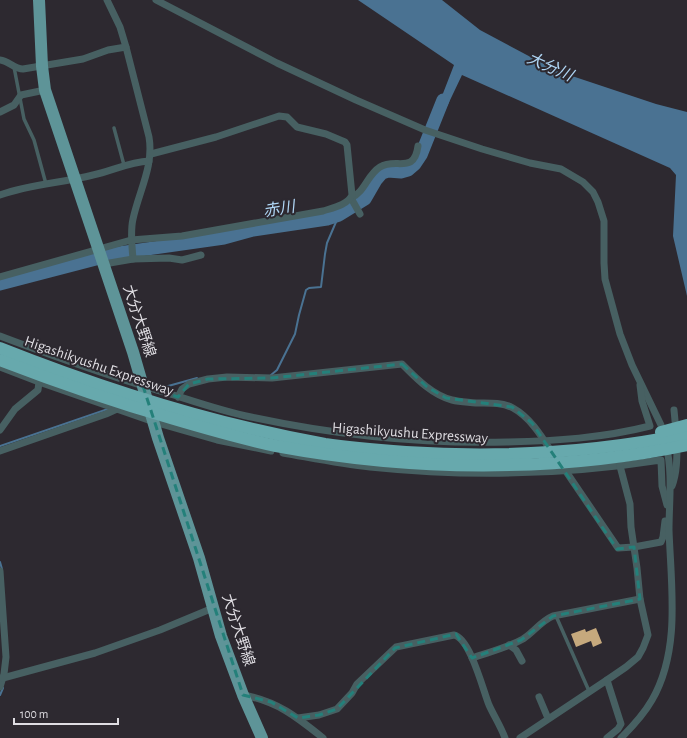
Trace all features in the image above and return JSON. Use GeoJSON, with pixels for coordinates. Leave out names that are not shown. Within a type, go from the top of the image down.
{"type":"FeatureCollection","features":[{"type":"Feature","properties":{"kind":"highway","name":"Higashikyushu Expressway"},"geometry":{"type":"LineString","coordinates":[[0,348],[97,384],[184,412],[245,427],[327,444],[433,454],[478,455],[558,453],[612,447],[687,434]]}},
{"type":"Feature","properties":{"kind":"highway","name":"Higashikyushu Expressway"},"geometry":{"type":"LineString","coordinates":[[0,360],[136,408],[212,430],[276,446],[337,455],[386,461],[432,464],[562,466],[687,445]]}},
{"type":"Feature","properties":{"kind":"highway"},"geometry":{"type":"LineString","coordinates":[[612,447],[687,425]]}},
{"type":"Feature","properties":{"kind":"highway"},"geometry":{"type":"LineString","coordinates":[[562,466],[687,451]]}},
{"type":"Feature","properties":{"kind":"main road","name":"大分大野線"},"geometry":{"type":"LineString","coordinates":[[39,0],[42,66],[45,90],[76,179],[154,422],[200,558],[213,608],[224,642],[243,695],[262,738]]}},
{"type":"Feature","properties":{"kind":"street"},"geometry":{"type":"LineString","coordinates":[[107,0],[120,27],[149,137],[150,158],[143,188],[133,218],[131,240],[133,259]]}},
{"type":"Feature","properties":{"kind":"street"},"geometry":{"type":"LineString","coordinates":[[156,0],[277,63],[370,106],[452,140],[515,159],[562,170],[583,182],[592,192],[602,211],[604,221],[605,278],[620,334],[661,425],[669,461],[670,491],[664,536],[662,541],[658,543],[634,547],[616,547],[562,466],[529,420],[512,407],[498,404],[458,402],[446,398],[427,387],[402,364],[272,378],[227,377],[208,379],[187,385],[182,389],[178,397]]}},
{"type":"Feature","properties":{"kind":"street"},"geometry":{"type":"LineString","coordinates":[[0,60],[20,69],[83,59],[108,50],[126,47]]}},
{"type":"Feature","properties":{"kind":"street"},"geometry":{"type":"LineString","coordinates":[[0,112],[14,105],[20,96],[45,90]]}},
{"type":"Feature","properties":{"kind":"street"},"geometry":{"type":"LineString","coordinates":[[0,195],[18,188],[76,179],[101,173],[222,136],[269,118],[284,116],[297,127],[326,134],[345,142],[347,145],[351,198],[360,214]]}},
{"type":"Feature","properties":{"kind":"street"},"geometry":{"type":"LineString","coordinates":[[0,277],[131,240],[182,236],[235,225],[323,210],[344,203],[359,193],[373,172],[381,166],[410,162],[416,157],[418,146]]}},
{"type":"Feature","properties":{"kind":"street"},"geometry":{"type":"LineString","coordinates":[[104,264],[133,259],[169,258],[182,260],[201,255]]}},
{"type":"Feature","properties":{"kind":"street"},"geometry":{"type":"LineString","coordinates":[[0,336],[143,386],[223,410],[251,417],[328,431],[411,440],[454,442],[581,438],[630,431],[650,426],[642,401],[639,379]]}},
{"type":"Feature","properties":{"kind":"street"},"geometry":{"type":"LineString","coordinates":[[0,367],[154,422],[245,446],[324,461],[368,467],[446,472],[500,472],[562,466],[620,466],[660,460],[662,486],[668,505],[672,600],[668,655],[661,680],[652,700],[638,720],[621,738]]}},
{"type":"Feature","properties":{"kind":"street"},"geometry":{"type":"LineString","coordinates":[[0,430],[15,409],[38,390],[39,382]]}},
{"type":"Feature","properties":{"kind":"street"},"geometry":{"type":"LineString","coordinates":[[0,451],[117,409]]}},
{"type":"Feature","properties":{"kind":"street"},"geometry":{"type":"LineString","coordinates":[[670,491],[674,480],[677,451],[674,410]]}},
{"type":"Feature","properties":{"kind":"street"},"geometry":{"type":"LineString","coordinates":[[520,738],[634,661],[647,641],[648,631],[640,599],[631,527],[630,504],[620,466]]}},
{"type":"Feature","properties":{"kind":"street"},"geometry":{"type":"LineString","coordinates":[[0,571],[6,651],[6,662],[0,688]]}},
{"type":"Feature","properties":{"kind":"street"},"geometry":{"type":"LineString","coordinates":[[472,658],[524,638],[534,631],[543,621],[556,615],[640,599]]}},
{"type":"Feature","properties":{"kind":"street"},"geometry":{"type":"LineString","coordinates":[[3,678],[94,654],[160,630],[213,608]]}},
{"type":"Feature","properties":{"kind":"street"},"geometry":{"type":"LineString","coordinates":[[298,718],[318,715],[337,709],[352,693],[357,685],[396,647],[454,635],[458,636],[472,658],[490,706],[505,738]]}},
{"type":"Feature","properties":{"kind":"street"},"geometry":{"type":"LineString","coordinates":[[509,645],[516,650],[522,661]]}},
{"type":"Feature","properties":{"kind":"street"},"geometry":{"type":"LineString","coordinates":[[607,680],[621,724],[618,729],[607,738]]}},
{"type":"Feature","properties":{"kind":"street"},"geometry":{"type":"LineString","coordinates":[[243,695],[266,700],[282,708],[298,718],[323,738]]}},
{"type":"Feature","properties":{"kind":"street"},"geometry":{"type":"LineString","coordinates":[[539,697],[547,716]]}},
{"type":"Feature","properties":{"kind":"lane"},"geometry":{"type":"LineString","coordinates":[[14,66],[24,119],[37,149],[46,184]]}},
{"type":"Feature","properties":{"kind":"lane"},"geometry":{"type":"LineString","coordinates":[[114,128],[124,165]]}},
{"type":"Feature","properties":{"kind":"lane"},"geometry":{"type":"LineString","coordinates":[[556,615],[589,691]]}},
{"type":"Feature","properties":{"kind":"highlighted area"},"geometry":{"type":"Polygon","coordinates":[[[402,364],[427,387],[446,398],[512,407],[532,423],[617,549],[634,547],[640,599],[553,616],[521,640],[472,658],[456,634],[395,648],[337,709],[319,715],[298,718],[271,702],[243,695],[143,386],[178,397],[189,384],[208,379],[272,378],[402,364]]]}},
{"type":"Feature","properties":{"kind":"water"},"geometry":{"type":"Polygon","coordinates":[[[358,0],[442,0],[480,30],[557,71],[656,104],[687,112],[687,296],[673,236],[676,175],[670,168],[462,75],[442,117],[435,114],[454,65],[358,0]]]}},
{"type":"Feature","properties":{"kind":"building"},"geometry":{"type":"Polygon","coordinates":[[[596,628],[602,643],[593,647],[591,641],[576,647],[571,634],[585,629],[586,632],[596,628]]]}},
{"type":"Feature","properties":{"kind":"waterway","name":"赤川"},"geometry":{"type":"LineString","coordinates":[[0,284],[119,253],[224,238],[253,230],[327,219],[339,215],[365,199],[382,173],[388,171],[401,172],[408,170],[415,164],[421,155],[443,100]]}},
{"type":"Feature","properties":{"kind":"waterway"},"geometry":{"type":"LineString","coordinates":[[271,375],[277,370],[295,334],[306,290],[309,288],[321,287],[327,243],[339,215]]}},
{"type":"Feature","properties":{"kind":"waterway"},"geometry":{"type":"LineString","coordinates":[[161,388],[197,378]]}},
{"type":"Feature","properties":{"kind":"waterway"},"geometry":{"type":"LineString","coordinates":[[0,446],[108,409]]}},
{"type":"Feature","properties":{"kind":"waterway"},"geometry":{"type":"LineString","coordinates":[[0,562],[2,569]]}},
{"type":"Feature","properties":{"kind":"waterway"},"geometry":{"type":"LineString","coordinates":[[0,695],[3,688]]}},
{"type":"Feature","properties":{"kind":"water label","name":"大分川"},"geometry":{"type":"Point","coordinates":[550,67]}}]}
